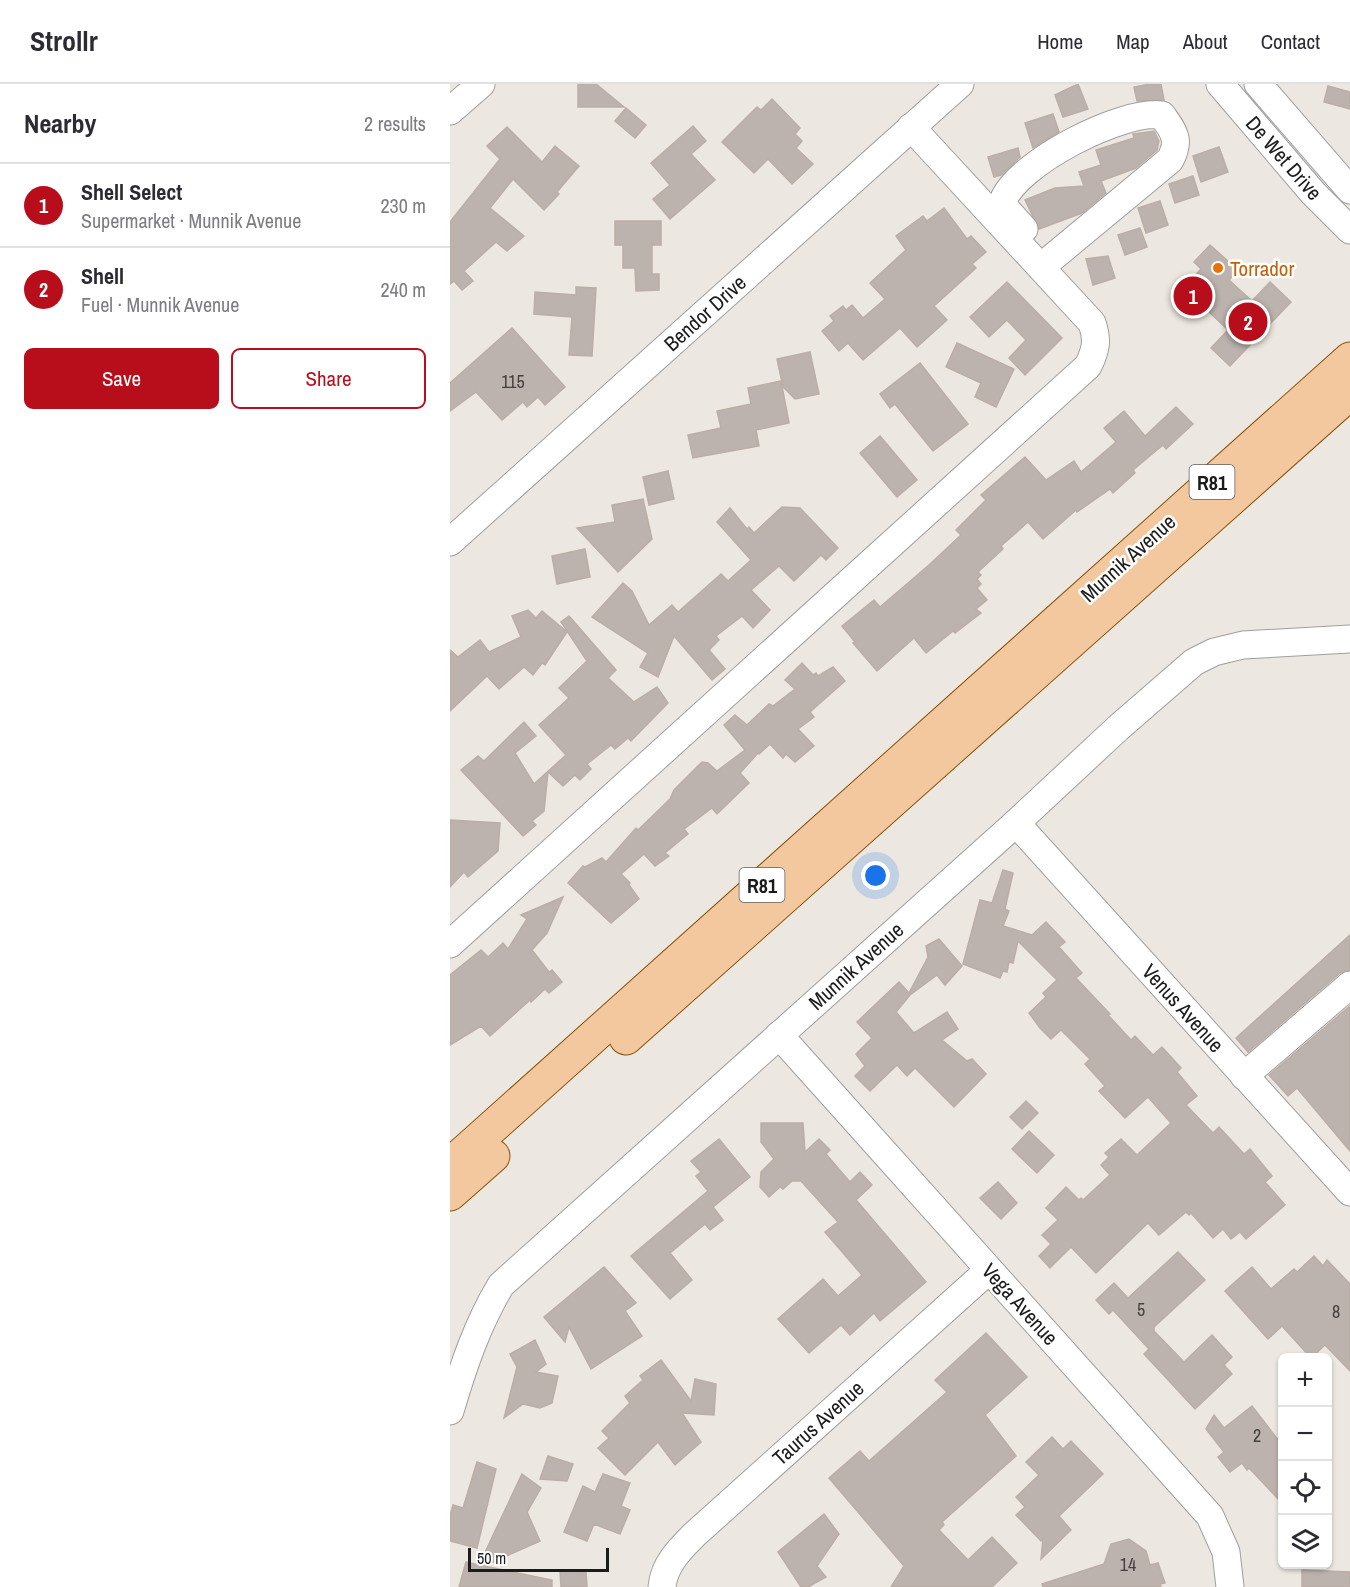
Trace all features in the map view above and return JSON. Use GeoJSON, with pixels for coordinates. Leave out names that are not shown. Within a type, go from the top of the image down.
{"type":"FeatureCollection","features":[{"type":"Feature","properties":{"kind":"main road","name":"Munnik Avenue"},"geometry":{"type":"LineString","coordinates":[[450,1164],[1350,359]]}},
{"type":"Feature","properties":{"kind":"main road","name":"Munnik Avenue"},"geometry":{"type":"LineString","coordinates":[[450,1194],[1350,393]]}},
{"type":"Feature","properties":{"kind":"street"},"geometry":{"type":"LineString","coordinates":[[450,111],[481,84]]}},
{"type":"Feature","properties":{"kind":"street","name":"Bendor Drive"},"geometry":{"type":"LineString","coordinates":[[450,543],[960,84]]}},
{"type":"Feature","properties":{"kind":"street","name":"De Wet Drive"},"geometry":{"type":"LineString","coordinates":[[1220,84],[1313,193],[1350,230]]}},
{"type":"Feature","properties":{"kind":"street","name":"De Wet Drive"},"geometry":{"type":"LineString","coordinates":[[1258,84],[1350,190]]}},
{"type":"Feature","properties":{"kind":"street"},"geometry":{"type":"LineString","coordinates":[[450,944],[1088,366],[1096,350],[1096,337],[1092,323],[1006,209],[1003,201],[1006,193],[1042,159],[1064,145],[1142,115],[1162,115],[1177,136],[1177,148],[1170,160],[1046,262]]}},
{"type":"Feature","properties":{"kind":"street"},"geometry":{"type":"LineString","coordinates":[[911,127],[1046,262]]}},
{"type":"Feature","properties":{"kind":"street","name":"Munnik Avenue"},"geometry":{"type":"LineString","coordinates":[[450,1411],[473,1340],[485,1311],[501,1285],[1194,662],[1214,652],[1243,645],[1350,639]]}},
{"type":"Feature","properties":{"kind":"street","name":"Venus Avenue"},"geometry":{"type":"LineString","coordinates":[[1016,823],[1350,1192]]}},
{"type":"Feature","properties":{"kind":"street"},"geometry":{"type":"LineString","coordinates":[[1244,1076],[1350,985]]}},
{"type":"Feature","properties":{"kind":"street","name":"Vega Avenue"},"geometry":{"type":"LineString","coordinates":[[779,1035],[1210,1516],[1226,1551],[1230,1587]]}},
{"type":"Feature","properties":{"kind":"street","name":"Taurus Avenue"},"geometry":{"type":"LineString","coordinates":[[662,1587],[663,1576],[670,1562],[694,1534],[989,1270]]}},
{"type":"Feature","properties":{"kind":"building"},"geometry":{"type":"Polygon","coordinates":[[[578,84],[596,84],[624,107],[578,107],[578,84]]]}},
{"type":"Feature","properties":{"kind":"building"},"geometry":{"type":"Polygon","coordinates":[[[1078,84],[1088,109],[1063,117],[1055,95],[1078,84]]]}},
{"type":"Feature","properties":{"kind":"building"},"geometry":{"type":"Polygon","coordinates":[[[1161,84],[1164,100],[1137,101],[1134,87],[1161,84]]]}},
{"type":"Feature","properties":{"kind":"building"},"geometry":{"type":"Polygon","coordinates":[[[1328,86],[1350,92],[1350,109],[1324,102],[1328,86]]]}},
{"type":"Feature","properties":{"kind":"building"},"geometry":{"type":"Polygon","coordinates":[[[772,99],[800,128],[795,134],[802,141],[796,148],[813,164],[792,184],[768,159],[754,173],[722,142],[757,107],[761,110],[772,99]]]}},
{"type":"Feature","properties":{"kind":"building"},"geometry":{"type":"Polygon","coordinates":[[[626,108],[646,125],[635,138],[615,121],[626,108]]]}},
{"type":"Feature","properties":{"kind":"building"},"geometry":{"type":"Polygon","coordinates":[[[1053,114],[1059,132],[1033,148],[1025,123],[1053,114]]]}},
{"type":"Feature","properties":{"kind":"building"},"geometry":{"type":"Polygon","coordinates":[[[693,126],[706,141],[691,154],[715,180],[670,219],[653,199],[670,185],[651,163],[693,126]]]}},
{"type":"Feature","properties":{"kind":"building"},"geometry":{"type":"Polygon","coordinates":[[[507,127],[542,162],[555,146],[579,166],[544,210],[513,179],[490,208],[524,236],[507,251],[496,242],[464,271],[473,281],[462,290],[454,281],[450,284],[450,222],[500,159],[487,146],[507,127]]]}},
{"type":"Feature","properties":{"kind":"building"},"geometry":{"type":"Polygon","coordinates":[[[1154,131],[1159,141],[1157,150],[1136,168],[1101,181],[1106,193],[1082,213],[1039,229],[1025,200],[1055,188],[1084,186],[1079,172],[1101,165],[1096,150],[1134,138],[1133,134],[1154,131]]]}},
{"type":"Feature","properties":{"kind":"building"},"geometry":{"type":"Polygon","coordinates":[[[1219,147],[1228,172],[1201,182],[1193,156],[1219,147]]]}},
{"type":"Feature","properties":{"kind":"building"},"geometry":{"type":"Polygon","coordinates":[[[1018,148],[1020,157],[1001,175],[994,177],[988,157],[1018,148]]]}},
{"type":"Feature","properties":{"kind":"building"},"geometry":{"type":"Polygon","coordinates":[[[1193,176],[1199,195],[1175,203],[1169,184],[1193,176]]]}},
{"type":"Feature","properties":{"kind":"building"},"geometry":{"type":"Polygon","coordinates":[[[1160,201],[1168,225],[1146,233],[1138,208],[1160,201]]]}},
{"type":"Feature","properties":{"kind":"building"},"geometry":{"type":"Polygon","coordinates":[[[944,208],[967,239],[971,236],[986,252],[972,264],[976,268],[934,306],[947,320],[917,347],[900,328],[863,360],[848,343],[839,351],[822,331],[834,321],[830,316],[843,306],[846,310],[852,305],[863,318],[885,299],[870,283],[906,250],[896,236],[923,216],[927,221],[944,208]]]}},
{"type":"Feature","properties":{"kind":"building"},"geometry":{"type":"Polygon","coordinates":[[[615,221],[661,221],[661,245],[652,245],[652,274],[659,274],[659,290],[636,291],[635,268],[623,268],[623,245],[615,245],[615,221]]]}},
{"type":"Feature","properties":{"kind":"building"},"geometry":{"type":"Polygon","coordinates":[[[1140,228],[1147,247],[1125,255],[1118,235],[1140,228]]]}},
{"type":"Feature","properties":{"kind":"building"},"geometry":{"type":"Polygon","coordinates":[[[1210,245],[1238,270],[1229,280],[1252,301],[1270,282],[1291,302],[1230,366],[1211,348],[1228,330],[1204,307],[1195,316],[1175,297],[1201,269],[1194,262],[1210,245]]]}},
{"type":"Feature","properties":{"kind":"building"},"geometry":{"type":"Polygon","coordinates":[[[1108,256],[1115,278],[1093,285],[1086,259],[1108,256]]]}},
{"type":"Feature","properties":{"kind":"building"},"geometry":{"type":"Polygon","coordinates":[[[1007,282],[1062,338],[1025,375],[1009,358],[1026,340],[1007,320],[989,337],[970,317],[1007,282]]]}},
{"type":"Feature","properties":{"kind":"building"},"geometry":{"type":"Polygon","coordinates":[[[576,287],[596,288],[592,356],[569,355],[572,317],[534,314],[535,292],[576,295],[576,287]]]}},
{"type":"Feature","properties":{"kind":"building"},"geometry":{"type":"Polygon","coordinates":[[[512,328],[565,387],[545,405],[538,397],[527,407],[523,402],[502,420],[476,392],[450,411],[450,383],[512,328]]]}},
{"type":"Feature","properties":{"kind":"building"},"geometry":{"type":"Polygon","coordinates":[[[957,343],[1014,369],[996,407],[975,397],[981,383],[946,367],[957,343]]]}},
{"type":"Feature","properties":{"kind":"building"},"geometry":{"type":"Polygon","coordinates":[[[810,352],[819,394],[795,399],[783,387],[777,359],[810,352]]]}},
{"type":"Feature","properties":{"kind":"building"},"geometry":{"type":"Polygon","coordinates":[[[920,363],[968,424],[933,451],[895,404],[890,408],[880,394],[920,363]]]}},
{"type":"Feature","properties":{"kind":"building"},"geometry":{"type":"Polygon","coordinates":[[[781,381],[789,423],[756,430],[759,446],[693,458],[688,435],[721,428],[717,411],[751,404],[748,388],[781,381]]]}},
{"type":"Feature","properties":{"kind":"building"},"geometry":{"type":"Polygon","coordinates":[[[1176,407],[1193,424],[1166,449],[1163,445],[1133,470],[1135,473],[1113,493],[1110,489],[1077,512],[1076,510],[1043,539],[1028,522],[1001,546],[1003,549],[978,572],[981,575],[977,579],[981,584],[977,588],[987,600],[976,609],[981,613],[955,633],[953,631],[926,653],[914,638],[877,671],[853,643],[855,642],[842,626],[874,600],[880,607],[929,565],[961,535],[956,530],[986,500],[981,495],[1025,457],[1046,480],[1074,461],[1081,472],[1116,442],[1104,428],[1124,411],[1145,436],[1176,407]]]}},
{"type":"Feature","properties":{"kind":"building"},"geometry":{"type":"Polygon","coordinates":[[[880,436],[917,480],[897,497],[860,453],[880,436]]]}},
{"type":"Feature","properties":{"kind":"building"},"geometry":{"type":"Polygon","coordinates":[[[668,471],[674,499],[649,505],[643,477],[668,471]]]}},
{"type":"Feature","properties":{"kind":"building"},"geometry":{"type":"Polygon","coordinates":[[[643,499],[652,539],[618,572],[577,528],[615,522],[612,505],[643,499]]]}},
{"type":"Feature","properties":{"kind":"building"},"geometry":{"type":"Polygon","coordinates":[[[782,507],[800,508],[838,548],[826,560],[821,555],[794,581],[779,566],[751,590],[770,610],[753,628],[742,616],[716,636],[719,640],[709,650],[725,669],[712,680],[674,636],[658,677],[640,667],[648,653],[592,617],[623,583],[632,591],[649,625],[672,605],[678,612],[721,574],[728,581],[751,560],[717,522],[730,508],[747,529],[749,527],[754,533],[782,507]]]}},
{"type":"Feature","properties":{"kind":"building"},"geometry":{"type":"Polygon","coordinates":[[[585,549],[590,577],[557,584],[552,556],[585,549]]]}},
{"type":"Feature","properties":{"kind":"building"},"geometry":{"type":"Polygon","coordinates":[[[528,610],[536,618],[542,611],[567,632],[545,665],[542,663],[533,675],[524,667],[499,689],[487,676],[450,711],[450,650],[458,657],[480,640],[489,652],[521,637],[512,616],[528,610]]]}},
{"type":"Feature","properties":{"kind":"building"},"geometry":{"type":"Polygon","coordinates":[[[569,616],[616,670],[608,678],[634,702],[657,687],[668,703],[631,741],[628,738],[615,749],[611,745],[587,764],[591,769],[580,780],[575,775],[563,786],[548,772],[544,811],[532,821],[536,825],[523,836],[461,770],[478,756],[484,761],[524,722],[536,736],[515,753],[534,784],[566,755],[539,725],[569,698],[559,688],[587,661],[561,622],[569,616]]]}},
{"type":"Feature","properties":{"kind":"building"},"geometry":{"type":"Polygon","coordinates":[[[802,663],[813,675],[816,673],[818,676],[833,667],[845,681],[810,712],[814,717],[798,729],[814,746],[795,762],[786,754],[783,758],[770,744],[758,753],[740,773],[749,783],[717,814],[712,808],[684,829],[688,834],[665,853],[669,856],[655,866],[644,854],[621,874],[630,883],[629,885],[639,899],[611,923],[568,883],[583,866],[602,858],[606,862],[636,828],[638,830],[670,799],[674,790],[702,762],[708,763],[717,771],[745,750],[724,725],[735,715],[747,725],[769,704],[773,706],[795,689],[785,680],[802,663]]]}},
{"type":"Feature","properties":{"kind":"building"},"geometry":{"type":"Polygon","coordinates":[[[450,820],[500,823],[498,851],[468,877],[464,872],[450,887],[450,820]]]}},
{"type":"Feature","properties":{"kind":"building"},"geometry":{"type":"Polygon","coordinates":[[[1003,870],[1013,873],[1005,909],[1009,911],[1003,926],[1032,935],[1046,922],[1065,942],[1059,947],[1082,973],[1076,978],[1131,1040],[1135,1036],[1153,1055],[1162,1047],[1181,1068],[1177,1072],[1197,1096],[1186,1105],[1213,1133],[1219,1127],[1244,1154],[1250,1149],[1272,1176],[1265,1182],[1285,1205],[1246,1239],[1240,1232],[1231,1239],[1223,1229],[1213,1238],[1191,1213],[1189,1215],[1186,1212],[1159,1235],[1148,1223],[1096,1273],[1071,1247],[1050,1268],[1039,1256],[1051,1244],[1042,1235],[1058,1220],[1046,1208],[1066,1187],[1079,1200],[1081,1198],[1083,1200],[1110,1175],[1101,1165],[1109,1157],[1105,1153],[1121,1139],[1137,1155],[1171,1123],[1148,1097],[1125,1118],[1099,1091],[1105,1086],[1085,1064],[1090,1059],[1061,1030],[1051,1039],[1040,1028],[1029,1013],[1046,997],[1043,993],[1057,980],[1018,941],[1013,963],[1009,962],[1007,972],[1003,971],[1000,978],[963,964],[980,900],[992,903],[1003,870]]]}},
{"type":"Feature","properties":{"kind":"building"},"geometry":{"type":"Polygon","coordinates":[[[563,897],[547,933],[532,950],[549,972],[552,970],[562,982],[549,993],[545,989],[531,1002],[530,1000],[490,1036],[481,1026],[450,1045],[450,975],[481,950],[488,957],[503,943],[508,949],[527,919],[521,915],[563,897]]]}},
{"type":"Feature","properties":{"kind":"building"},"geometry":{"type":"Polygon","coordinates":[[[1350,935],[1350,970],[1340,973],[1248,1052],[1236,1038],[1350,935]]]}},
{"type":"Feature","properties":{"kind":"building"},"geometry":{"type":"Polygon","coordinates":[[[939,939],[962,966],[945,985],[937,975],[910,995],[896,1012],[914,1033],[947,1012],[958,1029],[942,1040],[967,1061],[972,1059],[986,1074],[954,1107],[915,1068],[907,1076],[897,1065],[870,1091],[855,1076],[865,1066],[856,1054],[872,1038],[857,1022],[899,982],[909,993],[928,957],[926,946],[939,939]]]}},
{"type":"Feature","properties":{"kind":"building"},"geometry":{"type":"Polygon","coordinates":[[[1350,1006],[1350,1151],[1297,1088],[1288,1096],[1269,1075],[1350,1006]]]}},
{"type":"Feature","properties":{"kind":"building"},"geometry":{"type":"Polygon","coordinates":[[[1026,1101],[1038,1113],[1022,1129],[1010,1117],[1026,1101]]]}},
{"type":"Feature","properties":{"kind":"building"},"geometry":{"type":"Polygon","coordinates":[[[761,1123],[803,1123],[805,1152],[819,1139],[830,1150],[826,1154],[850,1182],[860,1172],[872,1185],[856,1200],[926,1282],[880,1321],[874,1313],[850,1335],[841,1325],[809,1353],[778,1319],[823,1279],[838,1296],[862,1275],[825,1232],[838,1222],[801,1181],[792,1181],[783,1189],[780,1187],[769,1197],[760,1187],[761,1172],[774,1159],[761,1142],[761,1123]]]}},
{"type":"Feature","properties":{"kind":"building"},"geometry":{"type":"Polygon","coordinates":[[[1029,1131],[1054,1155],[1037,1173],[1012,1149],[1029,1131]]]}},
{"type":"Feature","properties":{"kind":"building"},"geometry":{"type":"Polygon","coordinates":[[[719,1139],[750,1177],[713,1207],[723,1220],[710,1230],[705,1224],[670,1253],[692,1280],[670,1299],[631,1256],[708,1191],[696,1176],[701,1172],[691,1161],[719,1139]]]}},
{"type":"Feature","properties":{"kind":"building"},"geometry":{"type":"Polygon","coordinates":[[[998,1182],[1017,1203],[1001,1219],[980,1198],[998,1182]]]}},
{"type":"Feature","properties":{"kind":"building"},"geometry":{"type":"Polygon","coordinates":[[[1178,1252],[1205,1280],[1154,1327],[1154,1331],[1184,1362],[1212,1335],[1232,1357],[1224,1365],[1232,1374],[1195,1409],[1144,1354],[1149,1349],[1113,1310],[1109,1314],[1096,1300],[1114,1283],[1128,1298],[1178,1252]]]}},
{"type":"Feature","properties":{"kind":"building"},"geometry":{"type":"Polygon","coordinates":[[[1314,1256],[1323,1266],[1327,1260],[1350,1284],[1350,1371],[1325,1345],[1316,1353],[1306,1353],[1282,1326],[1268,1339],[1225,1291],[1252,1267],[1271,1289],[1294,1269],[1297,1272],[1314,1256]]]}},
{"type":"Feature","properties":{"kind":"building"},"geometry":{"type":"Polygon","coordinates":[[[604,1267],[636,1303],[625,1311],[642,1336],[591,1369],[569,1327],[565,1342],[544,1317],[604,1267]]]}},
{"type":"Feature","properties":{"kind":"building"},"geometry":{"type":"Polygon","coordinates":[[[986,1333],[1027,1377],[985,1415],[1016,1456],[942,1522],[944,1525],[939,1530],[968,1560],[992,1537],[1017,1563],[992,1587],[891,1587],[904,1566],[829,1478],[860,1451],[869,1461],[947,1392],[935,1380],[986,1333]]]}},
{"type":"Feature","properties":{"kind":"building"},"geometry":{"type":"Polygon","coordinates":[[[535,1340],[546,1364],[536,1372],[558,1376],[552,1403],[540,1408],[523,1404],[504,1418],[517,1367],[510,1354],[535,1340]]]}},
{"type":"Feature","properties":{"kind":"building"},"geometry":{"type":"Polygon","coordinates":[[[661,1360],[691,1401],[695,1379],[716,1384],[714,1415],[682,1413],[701,1442],[675,1465],[658,1442],[625,1475],[598,1448],[609,1438],[602,1431],[630,1403],[625,1396],[643,1380],[640,1376],[661,1360]]]}},
{"type":"Feature","properties":{"kind":"building"},"geometry":{"type":"Polygon","coordinates":[[[1252,1406],[1278,1440],[1278,1499],[1242,1463],[1230,1472],[1218,1457],[1224,1452],[1206,1429],[1214,1415],[1224,1428],[1252,1406]]]}},
{"type":"Feature","properties":{"kind":"building"},"geometry":{"type":"Polygon","coordinates":[[[1052,1437],[1063,1449],[1071,1441],[1103,1474],[1059,1516],[1071,1530],[1041,1559],[1043,1539],[1041,1541],[1016,1515],[1025,1507],[1016,1497],[1039,1475],[1026,1462],[1052,1437]]]}},
{"type":"Feature","properties":{"kind":"building"},"geometry":{"type":"Polygon","coordinates":[[[548,1456],[573,1464],[567,1481],[540,1479],[548,1456]]]}},
{"type":"Feature","properties":{"kind":"building"},"geometry":{"type":"Polygon","coordinates":[[[477,1462],[496,1469],[477,1548],[450,1541],[450,1516],[453,1505],[463,1508],[477,1462]]]}},
{"type":"Feature","properties":{"kind":"building"},"geometry":{"type":"Polygon","coordinates":[[[522,1474],[541,1488],[527,1512],[540,1541],[484,1566],[552,1580],[552,1587],[459,1587],[466,1562],[479,1565],[522,1474]]]}},
{"type":"Feature","properties":{"kind":"building"},"geometry":{"type":"Polygon","coordinates":[[[603,1474],[630,1483],[621,1506],[630,1510],[620,1534],[594,1524],[587,1541],[564,1532],[583,1486],[595,1492],[603,1474]]]}},
{"type":"Feature","properties":{"kind":"building"},"geometry":{"type":"Polygon","coordinates":[[[824,1514],[839,1534],[817,1566],[826,1577],[808,1587],[801,1587],[778,1552],[824,1514]]]}},
{"type":"Feature","properties":{"kind":"building"},"geometry":{"type":"Polygon","coordinates":[[[1129,1539],[1146,1551],[1150,1565],[1158,1563],[1165,1583],[1160,1584],[1161,1587],[1043,1587],[1042,1584],[1104,1564],[1111,1544],[1129,1539]]]}},
{"type":"Feature","properties":{"kind":"building"},"geometry":{"type":"Polygon","coordinates":[[[1302,1570],[1350,1572],[1350,1587],[1302,1587],[1302,1570]]]}},
{"type":"Feature","properties":{"kind":"building"},"geometry":{"type":"Polygon","coordinates":[[[586,1571],[587,1587],[561,1587],[560,1572],[586,1571]]]}},
{"type":"Feature","properties":{"kind":"place","name":"Torrador"},"geometry":{"type":"Point","coordinates":[1218,268]}},
{"type":"Feature","properties":{"kind":"place","name":"Shell Select"},"geometry":{"type":"Point","coordinates":[1193,296]}},
{"type":"Feature","properties":{"kind":"place","name":"Shell"},"geometry":{"type":"Point","coordinates":[1248,322]}}]}
